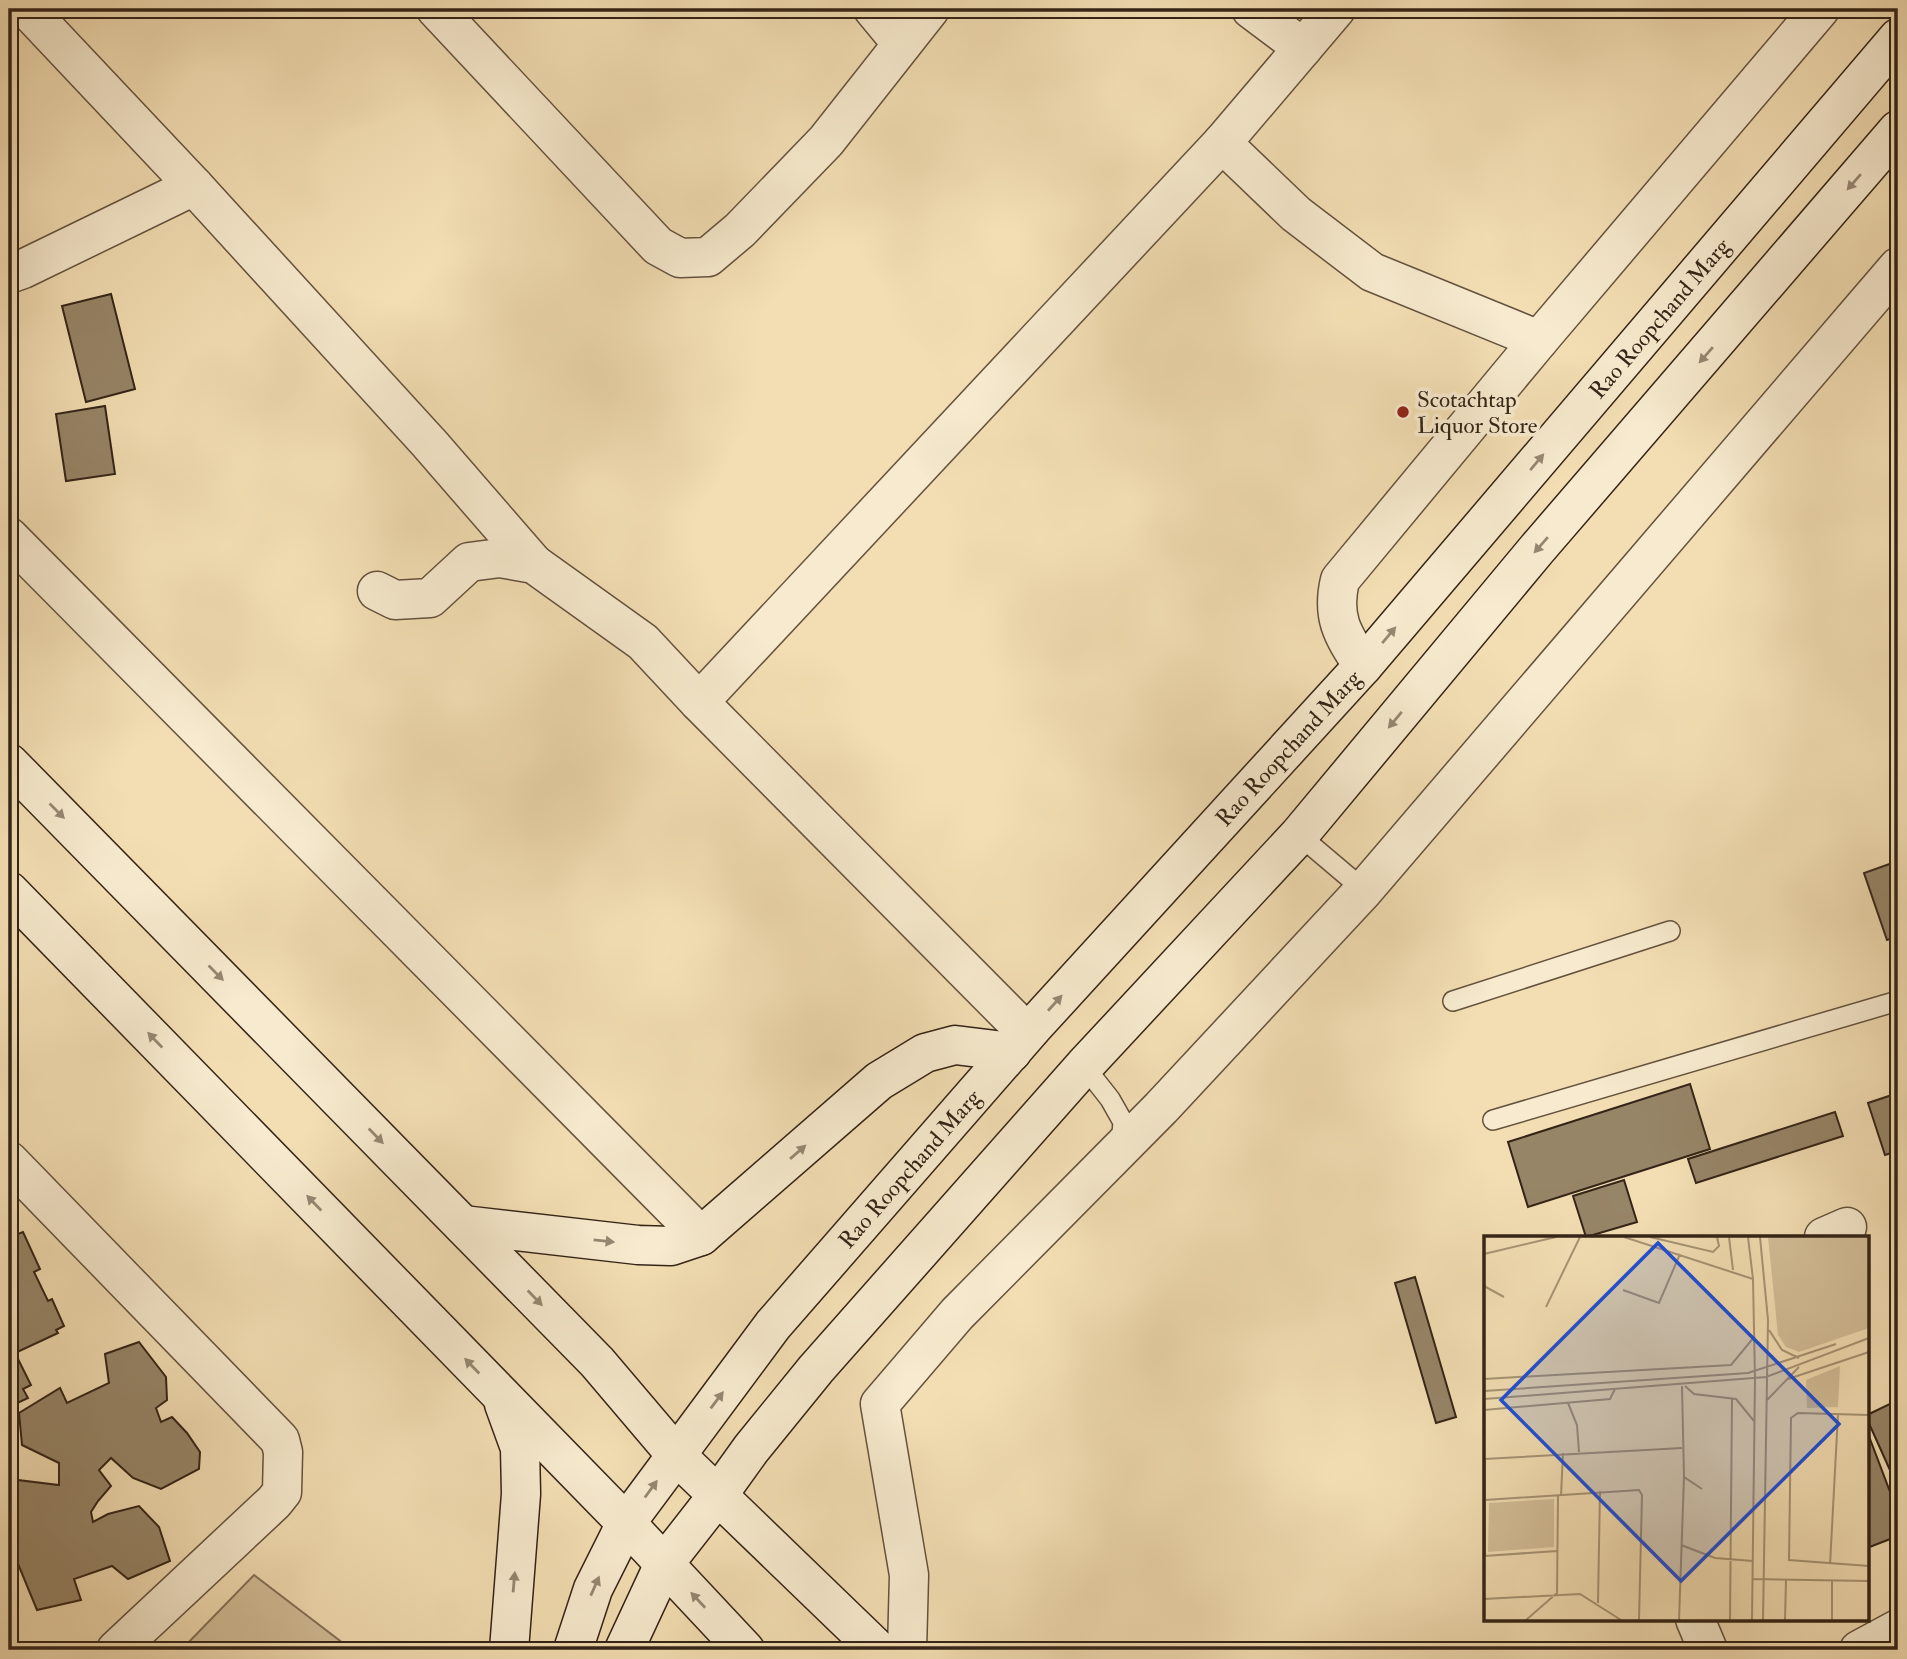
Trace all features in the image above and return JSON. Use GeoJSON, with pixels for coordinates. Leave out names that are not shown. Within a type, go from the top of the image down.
{"type":"FeatureCollection","features":[{"type":"Feature","properties":{"kind":"street"},"geometry":{"type":"LineString","coordinates":[[27,9],[194,186],[429,443],[534,564],[643,642],[1019,1043]]}},
{"type":"Feature","properties":{"kind":"street"},"geometry":{"type":"LineString","coordinates":[[436,9],[658,246],[680,258],[708,257],[740,230],[826,141],[930,9]]}},
{"type":"Feature","properties":{"kind":"street"},"geometry":{"type":"LineString","coordinates":[[873,9],[902,44]]}},
{"type":"Feature","properties":{"kind":"street"},"geometry":{"type":"LineString","coordinates":[[1251,9],[1303,48]]}},
{"type":"Feature","properties":{"kind":"street"},"geometry":{"type":"LineString","coordinates":[[699,702],[1222,143],[1336,9]]}},
{"type":"Feature","properties":{"kind":"street"},"geometry":{"type":"LineString","coordinates":[[1363,666],[1342,631],[1335,601],[1340,580],[1539,340],[1820,9]]}},
{"type":"Feature","properties":{"kind":"street","name":"Rao Roopchand Marg"},"geometry":{"type":"LineString","coordinates":[[573,1650],[593,1589],[626,1523],[773,1325],[1019,1043],[1363,666],[1898,38]]}},
{"type":"Feature","properties":{"kind":"street"},"geometry":{"type":"LineString","coordinates":[[624,1650],[664,1564],[751,1449],[817,1369],[1084,1066],[1299,835],[1529,560],[1898,130]]}},
{"type":"Feature","properties":{"kind":"street"},"geometry":{"type":"LineString","coordinates":[[1222,143],[1296,214],[1372,272],[1539,340]]}},
{"type":"Feature","properties":{"kind":"street"},"geometry":{"type":"LineString","coordinates":[[9,274],[194,186]]}},
{"type":"Feature","properties":{"kind":"street"},"geometry":{"type":"LineString","coordinates":[[907,1650],[909,1575],[880,1404],[957,1314],[1161,1108],[1364,890],[1898,267]]}},
{"type":"Feature","properties":{"kind":"street"},"geometry":{"type":"LineString","coordinates":[[9,537],[701,1236]]}},
{"type":"Feature","properties":{"kind":"street"},"geometry":{"type":"LineString","coordinates":[[377,591],[395,600],[430,598],[469,562],[500,558],[534,564]]}},
{"type":"Feature","properties":{"kind":"street"},"geometry":{"type":"LineString","coordinates":[[9,763],[597,1362],[676,1455],[878,1650]]}},
{"type":"Feature","properties":{"kind":"street"},"geometry":{"type":"LineString","coordinates":[[9,891],[626,1523],[745,1650]]}},
{"type":"Feature","properties":{"kind":"street"},"geometry":{"type":"LineString","coordinates":[[463,1225],[638,1245],[671,1246],[701,1236],[879,1081],[925,1053],[955,1045],[1019,1043]]}},
{"type":"Feature","properties":{"kind":"street"},"geometry":{"type":"LineString","coordinates":[[9,1161],[280,1440],[283,1452],[282,1492],[274,1502],[116,1650]]}},
{"type":"Feature","properties":{"kind":"street"},"geometry":{"type":"LineString","coordinates":[[500,1395],[520,1448],[521,1494],[505,1640]]}},
{"type":"Feature","properties":{"kind":"street"},"geometry":{"type":"LineString","coordinates":[[1695,1620],[1708,1650]]}},
{"type":"Feature","properties":{"kind":"street"},"geometry":{"type":"LineString","coordinates":[[1859,1650],[1898,1629]]}},
{"type":"Feature","properties":{"kind":"lane"},"geometry":{"type":"LineString","coordinates":[[1299,835],[1364,890]]}},
{"type":"Feature","properties":{"kind":"lane"},"geometry":{"type":"LineString","coordinates":[[1453,1001],[1670,931]]}},
{"type":"Feature","properties":{"kind":"lane"},"geometry":{"type":"LineString","coordinates":[[1493,1120],[1895,1002]]}},
{"type":"Feature","properties":{"kind":"lane"},"geometry":{"type":"LineString","coordinates":[[1084,1066],[1110,1099],[1123,1122],[1121,1147]]}},
{"type":"Feature","properties":{"kind":"shaded area"},"geometry":{"type":"Polygon","coordinates":[[[254,1575],[352,1650],[181,1650],[254,1575]]]}},
{"type":"Feature","properties":{"kind":"building"},"geometry":{"type":"Polygon","coordinates":[[[111,294],[135,389],[86,402],[62,306],[111,294]]]}},
{"type":"Feature","properties":{"kind":"building"},"geometry":{"type":"Polygon","coordinates":[[[105,406],[115,474],[66,481],[56,414],[105,406]]]}},
{"type":"Feature","properties":{"kind":"building"},"geometry":{"type":"Polygon","coordinates":[[[1898,861],[1898,936],[1887,940],[1864,873],[1898,861]]]}},
{"type":"Feature","properties":{"kind":"building"},"geometry":{"type":"Polygon","coordinates":[[[1690,1084],[1710,1149],[1528,1207],[1508,1142],[1690,1084]]]}},
{"type":"Feature","properties":{"kind":"building"},"geometry":{"type":"Polygon","coordinates":[[[1898,1093],[1898,1151],[1885,1155],[1868,1103],[1898,1093]]]}},
{"type":"Feature","properties":{"kind":"building"},"geometry":{"type":"Polygon","coordinates":[[[1835,1112],[1843,1136],[1696,1183],[1688,1159],[1835,1112]]]}},
{"type":"Feature","properties":{"kind":"building"},"geometry":{"type":"Polygon","coordinates":[[[1624,1180],[1637,1222],[1586,1236],[1573,1196],[1624,1180]]]}},
{"type":"Feature","properties":{"kind":"building"},"geometry":{"type":"Polygon","coordinates":[[[23,1232],[40,1269],[34,1272],[48,1301],[52,1299],[64,1326],[56,1330],[58,1333],[15,1353],[31,1385],[23,1389],[28,1398],[11,1406],[9,1235],[23,1232]]]}},
{"type":"Feature","properties":{"kind":"building"},"geometry":{"type":"Polygon","coordinates":[[[1415,1277],[1456,1417],[1436,1423],[1395,1283],[1415,1277]]]}},
{"type":"Feature","properties":{"kind":"building"},"geometry":{"type":"Polygon","coordinates":[[[139,1342],[166,1377],[167,1400],[156,1408],[161,1422],[172,1417],[187,1433],[200,1452],[199,1469],[161,1489],[133,1478],[111,1458],[99,1470],[111,1486],[91,1512],[93,1522],[108,1514],[139,1506],[159,1527],[170,1561],[128,1579],[112,1566],[74,1579],[81,1600],[37,1610],[9,1542],[9,1479],[59,1485],[59,1463],[22,1445],[19,1413],[60,1388],[67,1403],[109,1383],[105,1354],[139,1342]]]}},
{"type":"Feature","properties":{"kind":"building"},"geometry":{"type":"Polygon","coordinates":[[[1898,1400],[1898,1488],[1868,1421],[1868,1415],[1898,1400]]]}},
{"type":"Feature","properties":{"kind":"building"},"geometry":{"type":"Polygon","coordinates":[[[1868,1434],[1898,1513],[1898,1536],[1868,1548],[1868,1434]]]}},
{"type":"Feature","properties":{"kind":"place","name":"Scotachtap Liquor Store"},"geometry":{"type":"Point","coordinates":[1403,412]}}]}
